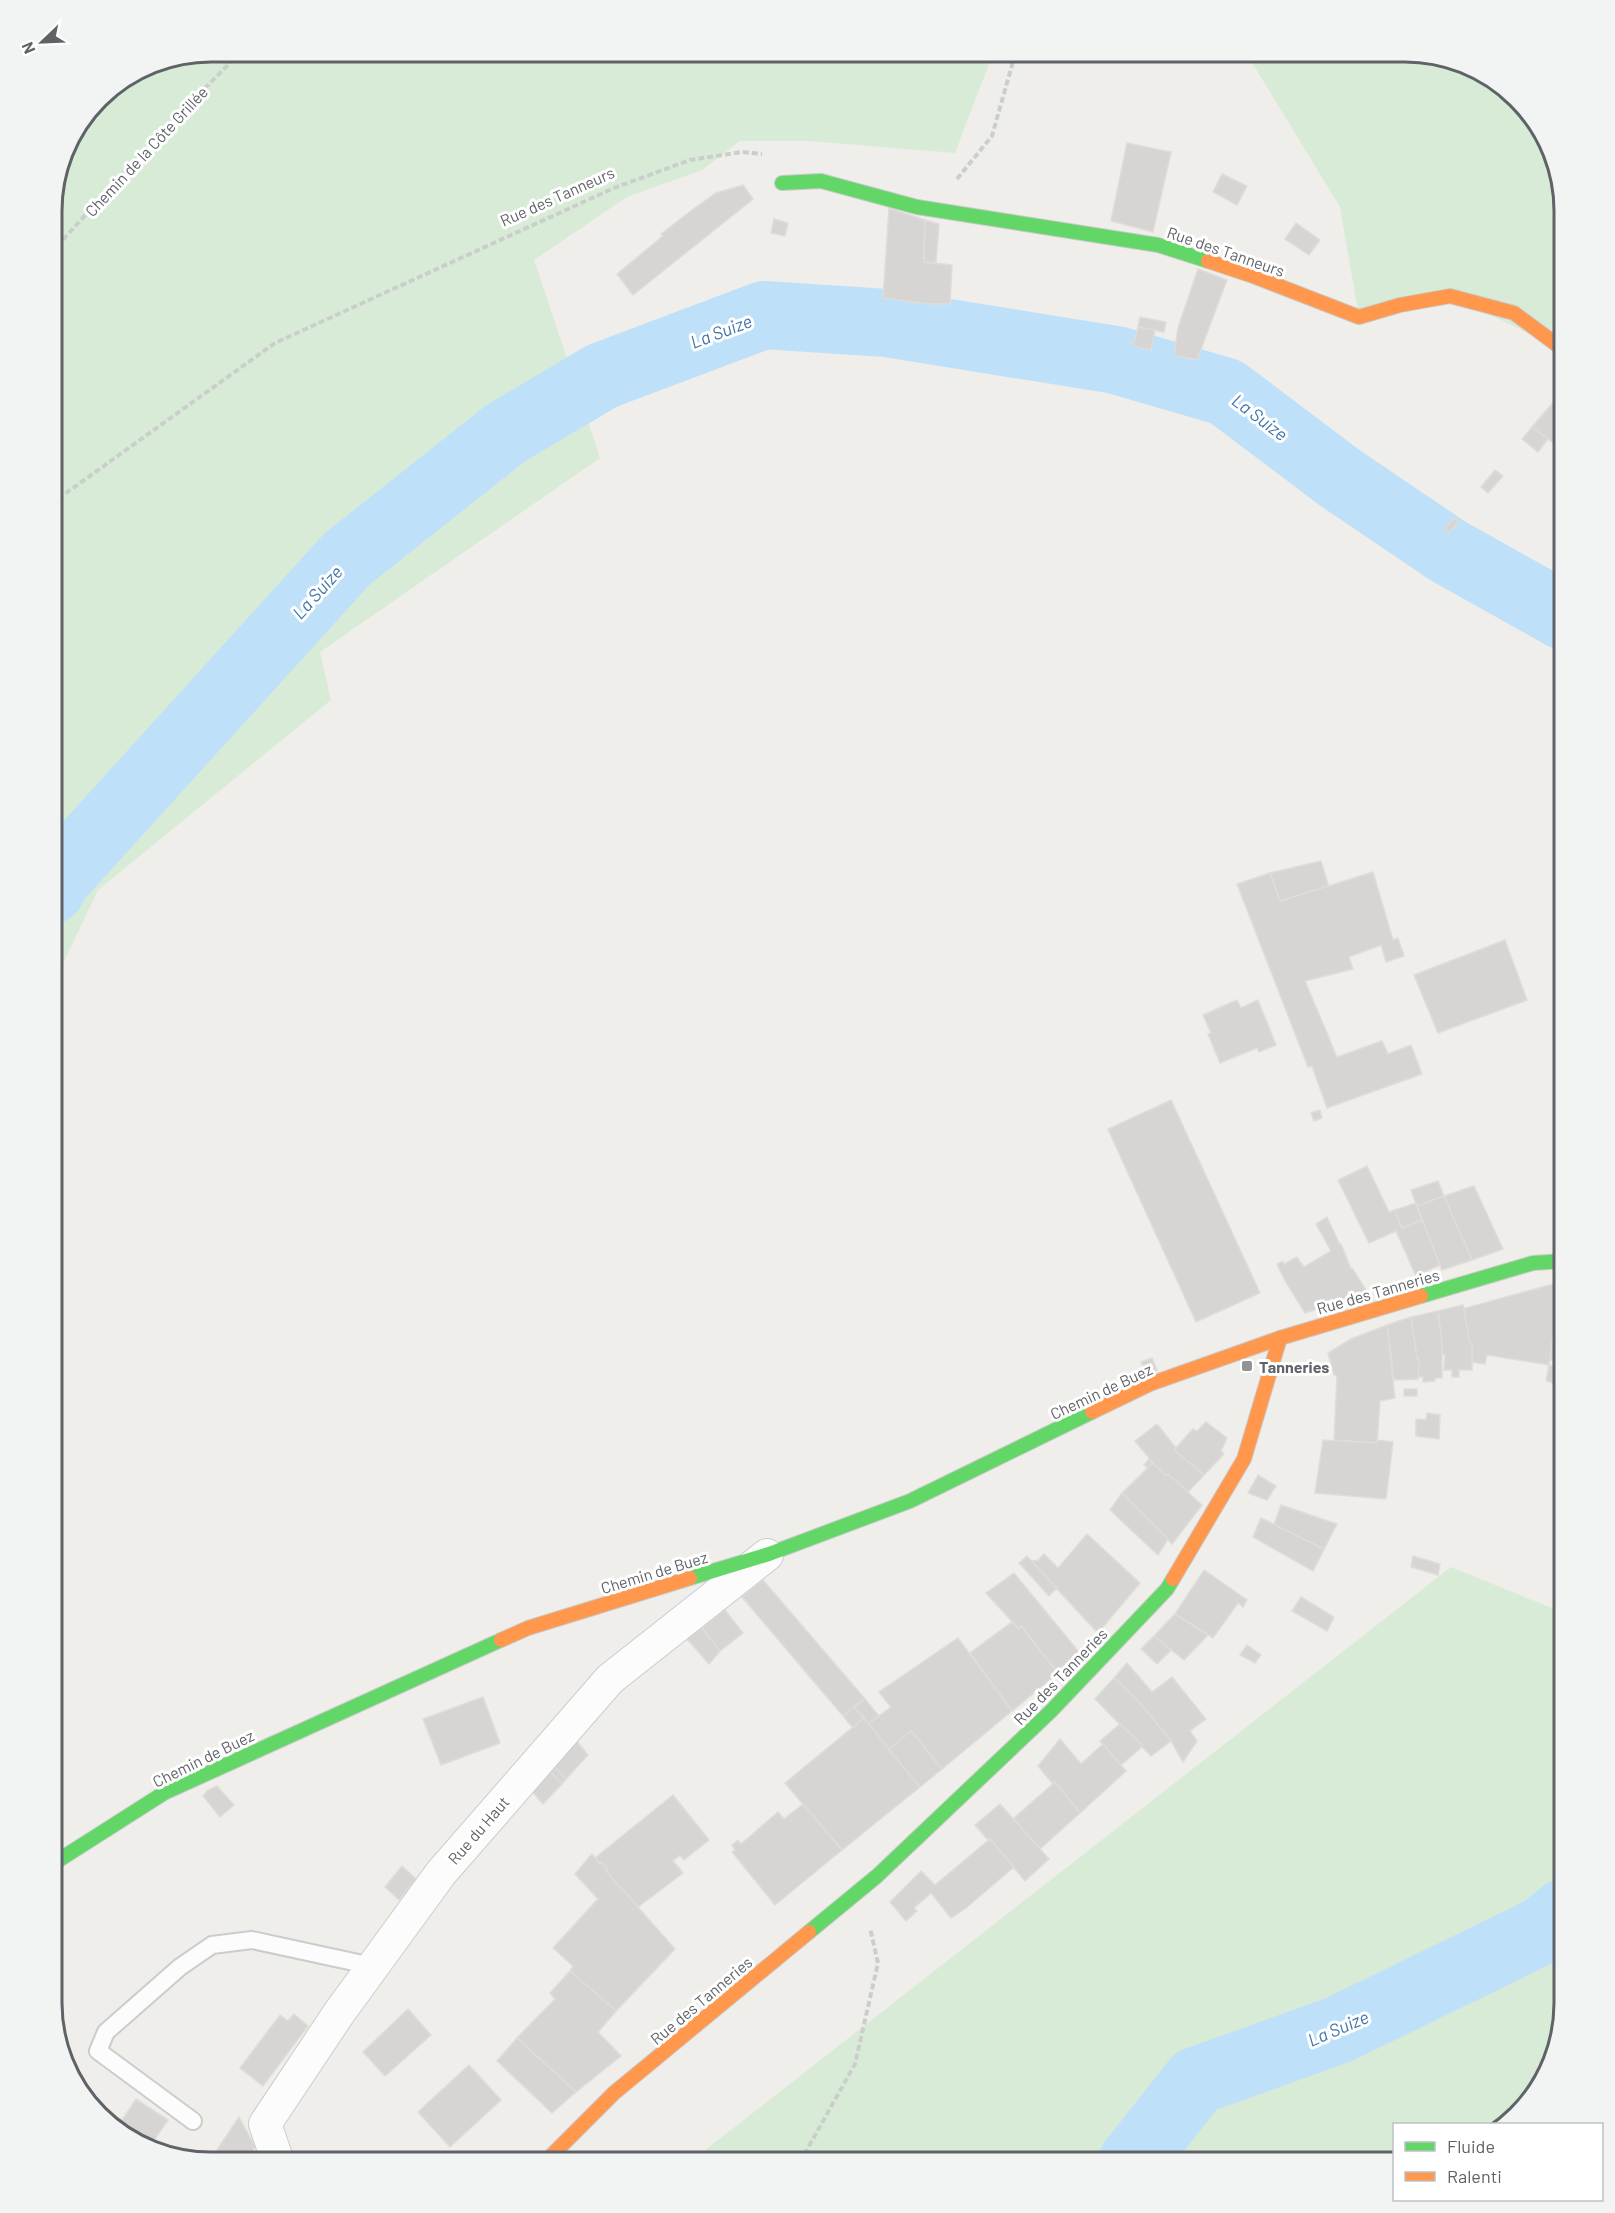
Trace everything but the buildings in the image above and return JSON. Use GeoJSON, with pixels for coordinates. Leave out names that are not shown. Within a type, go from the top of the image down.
{"type":"FeatureCollection","features":[{"type":"Feature","properties":{"kind":"street","name":"Rue des Tanneurs"},"geometry":{"type":"LineString","coordinates":[[782,183],[821,181],[917,207],[1158,244],[1253,276],[1359,317],[1400,305],[1450,296],[1514,313],[1554,343]]}},
{"type":"Feature","properties":{"kind":"street","name":"Rue des Tanneries"},"geometry":{"type":"LineString","coordinates":[[556,2151],[614,2093],[861,1890],[1051,1711],[1167,1590],[1244,1459],[1280,1338],[1533,1263],[1554,1262]]}},
{"type":"Feature","properties":{"kind":"street","name":"Chemin de Buez"},"geometry":{"type":"LineString","coordinates":[[62,1858],[164,1793],[528,1628],[769,1554],[910,1501],[1150,1384],[1280,1338]]}},
{"type":"Feature","properties":{"kind":"street","name":"Rue du Haut"},"geometry":{"type":"LineString","coordinates":[[274,2151],[265,2124],[372,1966],[441,1873],[610,1679],[769,1554]]}},
{"type":"Feature","properties":{"kind":"lane"},"geometry":{"type":"LineString","coordinates":[[193,2121],[98,2051],[106,2032],[180,1966],[212,1946],[252,1940],[372,1966]]}},
{"type":"Feature","properties":{"kind":"path","name":"Chemin de la Côte Grillée"},"geometry":{"type":"LineString","coordinates":[[62,241],[153,140],[231,62]]}},
{"type":"Feature","properties":{"kind":"path"},"geometry":{"type":"LineString","coordinates":[[917,207],[957,179],[992,136],[1013,62]]}},
{"type":"Feature","properties":{"kind":"path","name":"Rue des Tanneurs"},"geometry":{"type":"LineString","coordinates":[[62,496],[275,343],[614,188],[690,160],[742,152],[764,154]]}},
{"type":"Feature","properties":{"kind":"path"},"geometry":{"type":"LineString","coordinates":[[806,2152],[855,2064],[878,1963],[861,1890]]}},
{"type":"Feature","properties":{"kind":"green space"},"geometry":{"type":"Polygon","coordinates":[[[201,62],[990,62],[955,153],[810,141],[740,141],[702,170],[627,197],[534,260],[600,458],[320,652],[331,700],[98,890],[62,966],[62,201],[67,172],[81,136],[105,105],[145,77],[182,64],[201,62]]]}},
{"type":"Feature","properties":{"kind":"green space"},"geometry":{"type":"Polygon","coordinates":[[[1252,62],[1414,62],[1433,64],[1479,81],[1510,105],[1523,120],[1534,136],[1548,172],[1554,211],[1554,345],[1450,296],[1359,317],[1340,207],[1252,62]]]}},
{"type":"Feature","properties":{"kind":"green space"},"geometry":{"type":"Polygon","coordinates":[[[1451,1567],[1554,1609],[1554,2002],[1552,2022],[1548,2041],[1534,2077],[1510,2108],[1492,2123],[1393,2123],[1393,2152],[704,2151],[1451,1567]]]}},
{"type":"Feature","properties":{"kind":"waterway","name":"La Suize"},"geometry":{"type":"LineString","coordinates":[[62,873],[347,559],[506,433],[602,376],[764,315],[886,323],[1116,360],[1226,392],[1340,478],[1448,551],[1554,610]]}},
{"type":"Feature","properties":{"kind":"waterway","name":"La Suize"},"geometry":{"type":"LineString","coordinates":[[1140,2152],[1196,2081],[1338,2030],[1541,1931],[1554,1921]]}},
{"type":"Feature","properties":{"kind":"traffic: fast"},"geometry":{"type":"LineString","coordinates":[[782,183],[821,181],[917,207],[1158,245],[1208,261]]}},
{"type":"Feature","properties":{"kind":"traffic: fast"},"geometry":{"type":"LineString","coordinates":[[1421,1296],[1533,1263],[1554,1262]]}},
{"type":"Feature","properties":{"kind":"traffic: fast"},"geometry":{"type":"LineString","coordinates":[[690,1578],[769,1554],[910,1501],[1092,1412]]}},
{"type":"Feature","properties":{"kind":"traffic: fast"},"geometry":{"type":"LineString","coordinates":[[809,1932],[877,1876],[1051,1711],[1167,1589],[1173,1579]]}},
{"type":"Feature","properties":{"kind":"traffic: fast"},"geometry":{"type":"LineString","coordinates":[[62,1858],[164,1793],[501,1640]]}},
{"type":"Feature","properties":{"kind":"traffic: slow"},"geometry":{"type":"LineString","coordinates":[[1208,261],[1359,317],[1400,305],[1450,296],[1514,313],[1554,343]]}},
{"type":"Feature","properties":{"kind":"traffic: slow"},"geometry":{"type":"LineString","coordinates":[[1092,1412],[1150,1384],[1280,1338],[1421,1296]]}},
{"type":"Feature","properties":{"kind":"traffic: slow"},"geometry":{"type":"LineString","coordinates":[[1173,1579],[1244,1459],[1280,1338]]}},
{"type":"Feature","properties":{"kind":"traffic: slow"},"geometry":{"type":"LineString","coordinates":[[501,1640],[528,1628],[690,1578]]}},
{"type":"Feature","properties":{"kind":"traffic: slow"},"geometry":{"type":"LineString","coordinates":[[556,2151],[614,2093],[809,1932]]}},
{"type":"Feature","properties":{"kind":"place","name":"Tanneries"},"geometry":{"type":"Point","coordinates":[1247,1366]}}]}
